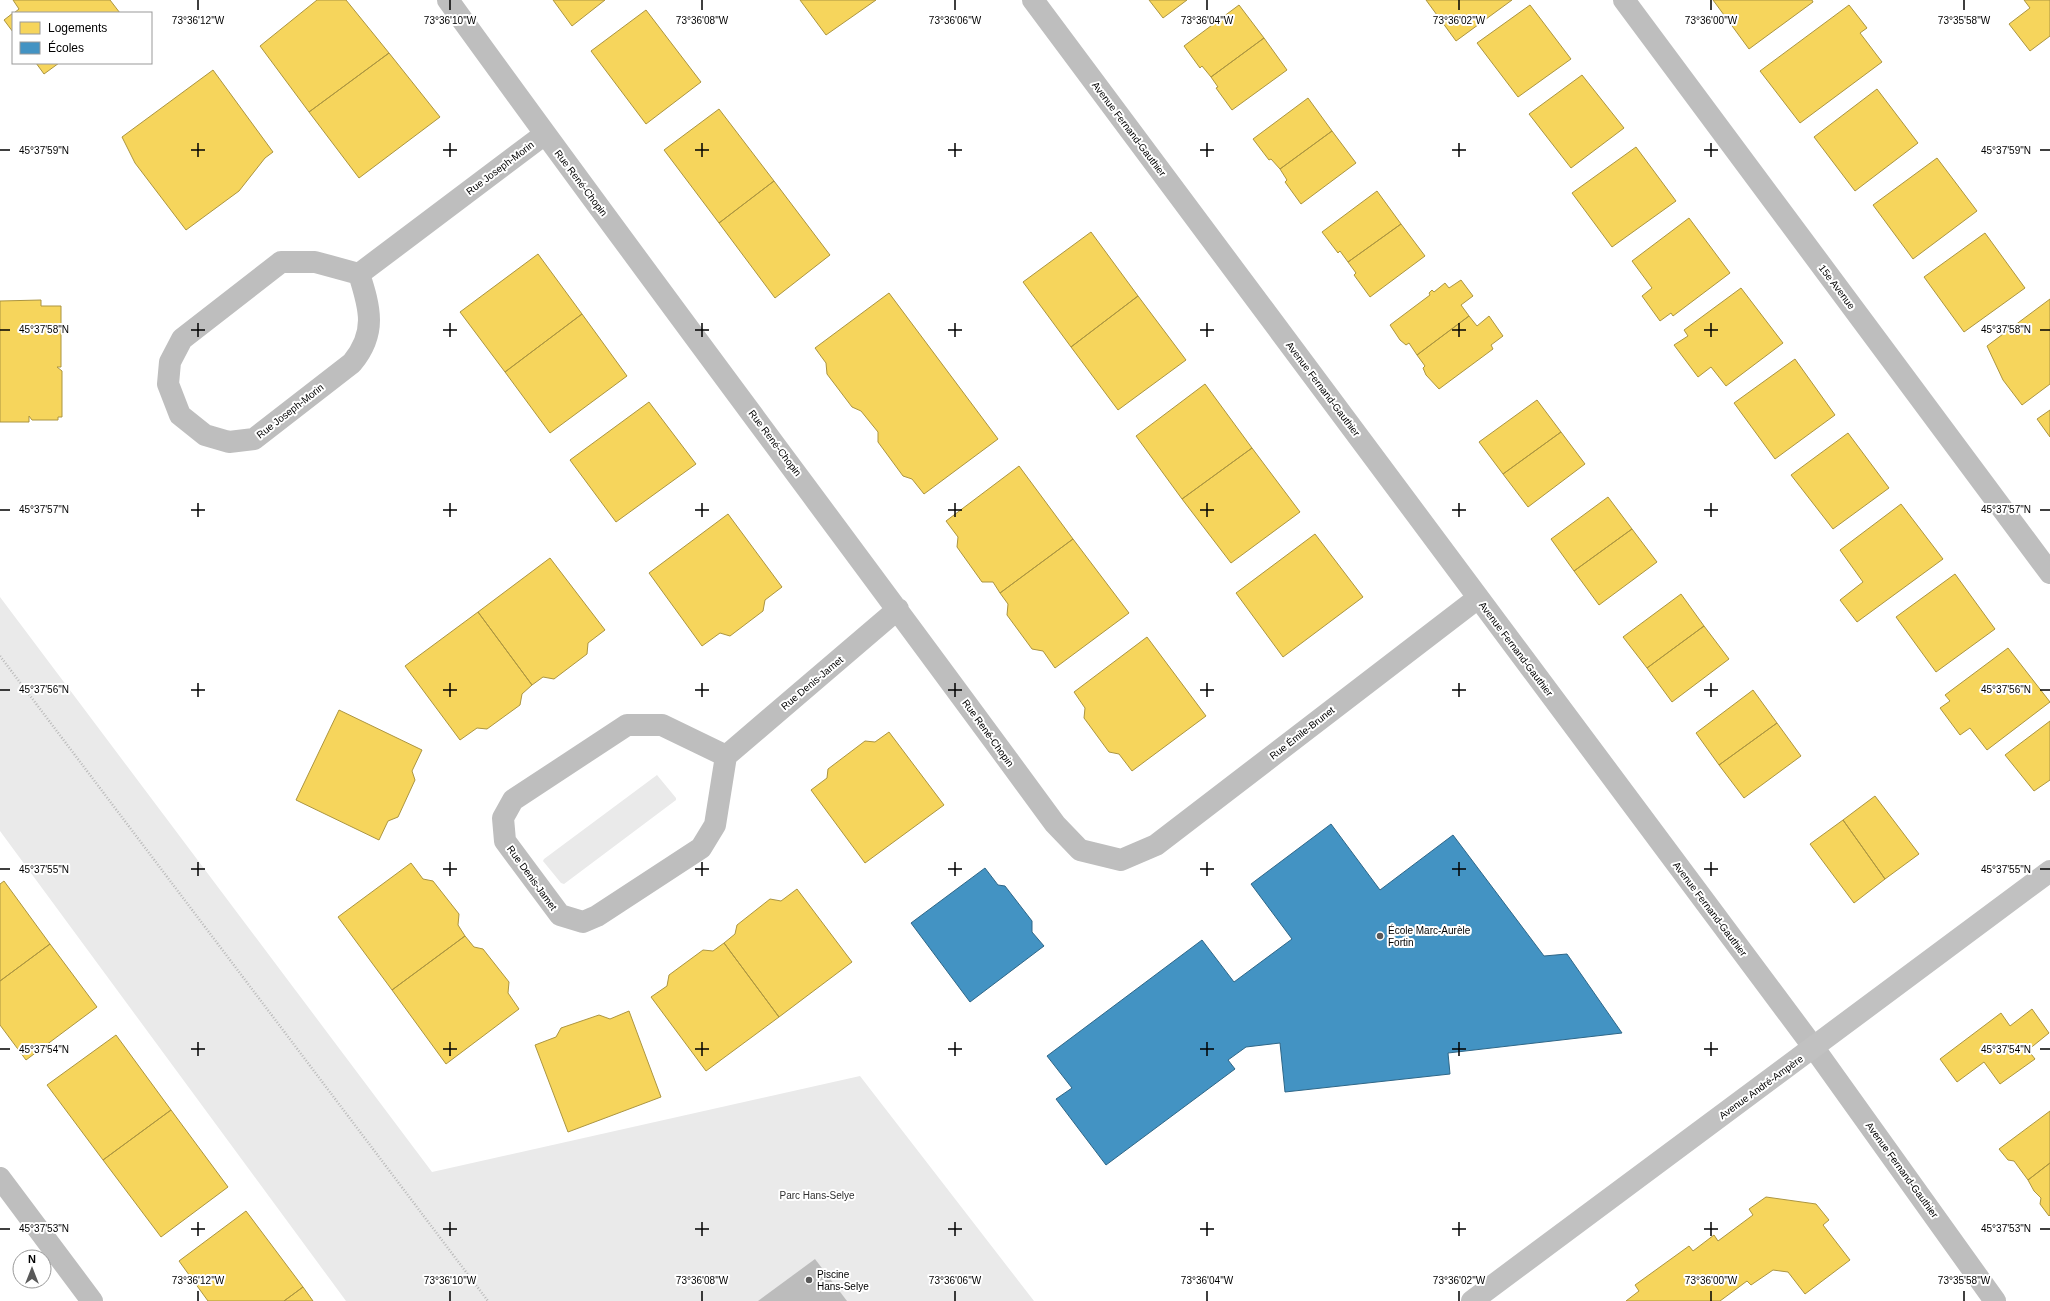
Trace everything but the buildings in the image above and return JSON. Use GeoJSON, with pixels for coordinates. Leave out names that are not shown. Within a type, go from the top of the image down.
{"type":"FeatureCollection","features":[{"type":"Feature","properties":{"kind":"street","name":"Rue René-Chopin"},"geometry":{"type":"LineString","coordinates":[[448,0],[545,134],[898,609],[1055,824],[1080,850],[1121,860]]}},
{"type":"Feature","properties":{"kind":"street","name":"Avenue Fernand-Gauthier"},"geometry":{"type":"LineString","coordinates":[[1033,0],[1814,1048],[1995,1301]]}},
{"type":"Feature","properties":{"kind":"street","name":"15e Avenue"},"geometry":{"type":"LineString","coordinates":[[1624,0],[2050,573]]}},
{"type":"Feature","properties":{"kind":"street","name":"Rue Joseph-Morin"},"geometry":{"type":"LineString","coordinates":[[360,274],[545,134]]}},
{"type":"Feature","properties":{"kind":"street","name":"Rue Joseph-Morin"},"geometry":{"type":"LineString","coordinates":[[281,262],[315,262],[360,274],[368,301],[369,316],[363,350],[352,363],[254,439],[229,442],[205,435],[180,415],[168,384],[170,362],[182,340],[281,262]]}},
{"type":"Feature","properties":{"kind":"street","name":"Rue Émile-Brunet"},"geometry":{"type":"LineString","coordinates":[[1121,860],[1156,845],[1478,598]]}},
{"type":"Feature","properties":{"kind":"street","name":"Rue Denis-Jamet"},"geometry":{"type":"LineString","coordinates":[[726,756],[662,725],[627,725],[512,800],[503,818],[505,841],[560,915],[583,922],[597,916],[700,848],[715,825],[726,756],[898,609]]}},
{"type":"Feature","properties":{"kind":"street","name":"Avenue André-Ampère"},"geometry":{"type":"LineString","coordinates":[[1472,1301],[2050,871]]}},
{"type":"Feature","properties":{"kind":"street"},"geometry":{"type":"LineString","coordinates":[[0,1178],[92,1301]]}},
{"type":"Feature","properties":{"kind":"path"},"geometry":{"type":"LineString","coordinates":[[0,656],[488,1301]]}},
{"type":"Feature","properties":{"kind":"green space","name":"Parc Hans-Selye"},"geometry":{"type":"Polygon","coordinates":[[[0,597],[432,1172],[860,1076],[1034,1301],[346,1301],[0,831],[0,597]]]}},
{"type":"Feature","properties":{"kind":"green space"},"geometry":{"type":"Polygon","coordinates":[[[657,775],[676,798],[676,800],[564,884],[561,883],[543,861],[544,859],[657,775]]]}},
{"type":"Feature","properties":{"kind":"shaded area","name":"Piscine Hans-Selye"},"geometry":{"type":"Polygon","coordinates":[[[815,1259],[847,1301],[758,1301],[815,1259]]]}},
{"type":"Feature","properties":{"kind":"place","name":"École Marc-Aurèle Fortin"},"geometry":{"type":"Point","coordinates":[1380,936]}},
{"type":"Feature","properties":{"kind":"place","name":"Piscine Hans-Selye"},"geometry":{"type":"Point","coordinates":[809,1280]}}]}
